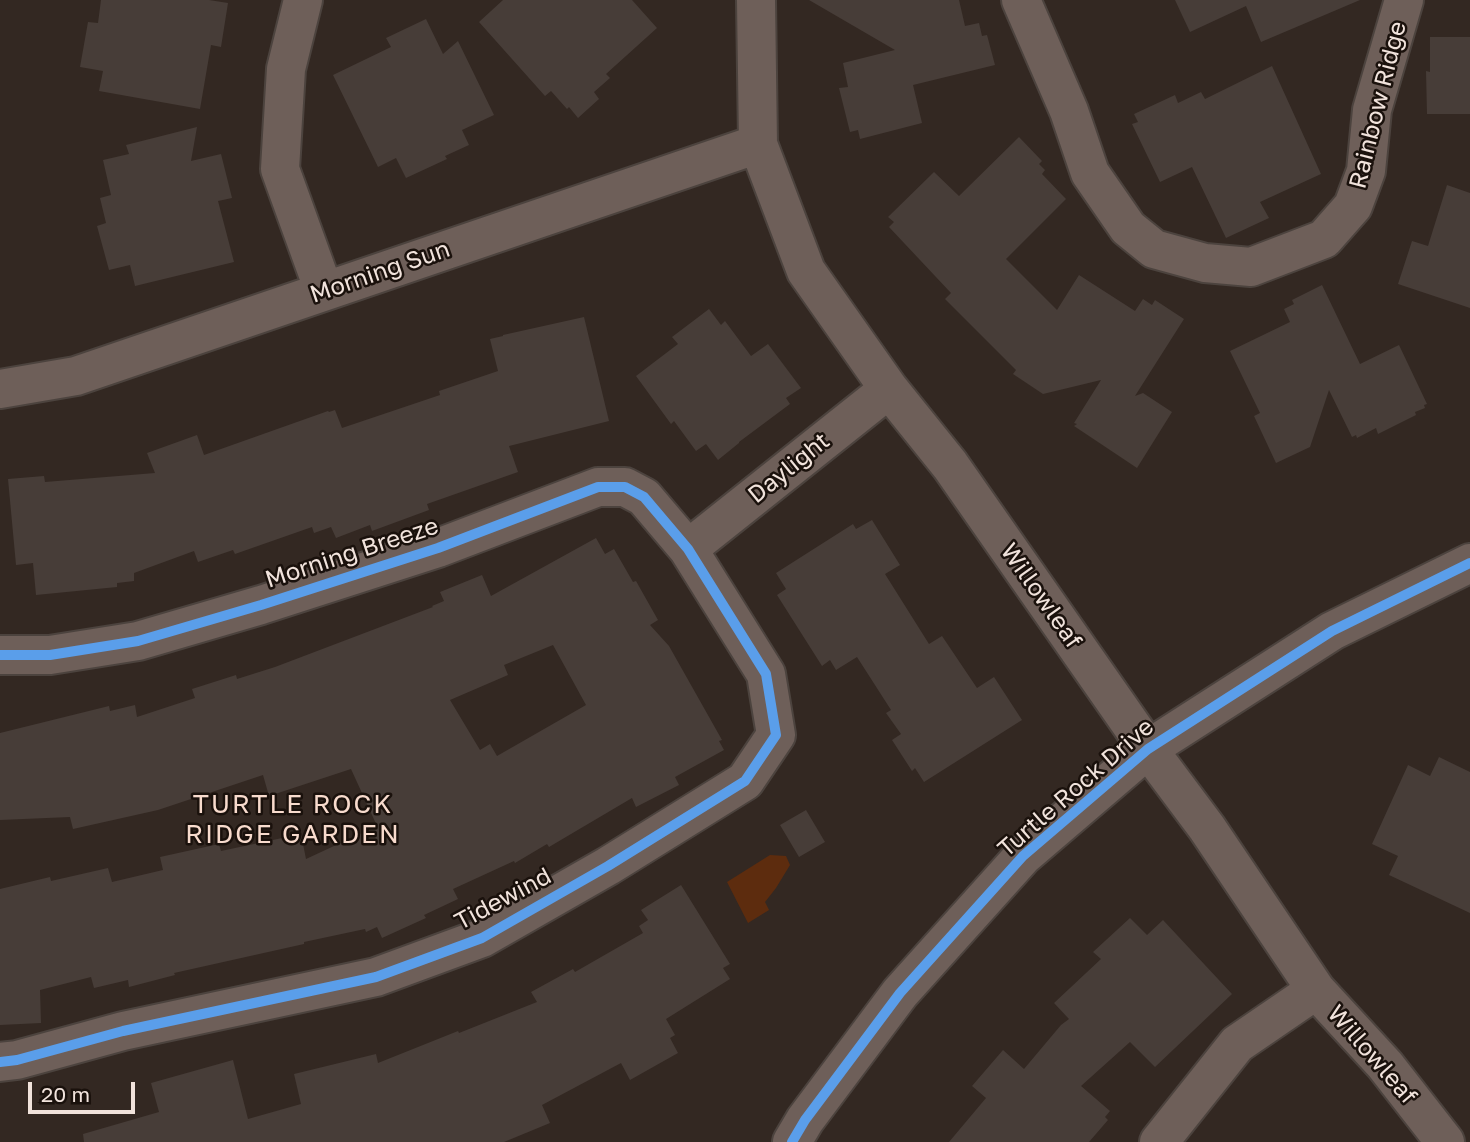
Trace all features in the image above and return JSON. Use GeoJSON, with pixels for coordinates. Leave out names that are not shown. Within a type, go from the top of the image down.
{"type":"FeatureCollection","features":[{"type":"Feature","properties":{"kind":"street"},"geometry":{"type":"LineString","coordinates":[[303,0],[286,69],[280,169],[324,291]]}},
{"type":"Feature","properties":{"kind":"street","name":"Willowleaf"},"geometry":{"type":"LineString","coordinates":[[755,0],[758,144],[806,271],[889,388],[950,465],[1148,749],[1207,828],[1316,990],[1385,1065],[1444,1142]]}},
{"type":"Feature","properties":{"kind":"street","name":"Rainbow Ridge"},"geometry":{"type":"LineString","coordinates":[[1021,0],[1069,111],[1090,173],[1128,228],[1154,249],[1205,263],[1251,267],[1324,239],[1353,206],[1366,171],[1372,110],[1404,0]]}},
{"type":"Feature","properties":{"kind":"street","name":"Morning Sun"},"geometry":{"type":"LineString","coordinates":[[0,388],[76,376],[758,144]]}},
{"type":"Feature","properties":{"kind":"street","name":"Daylight"},"geometry":{"type":"LineString","coordinates":[[688,548],[889,388]]}},
{"type":"Feature","properties":{"kind":"street","name":"Morning Breeze"},"geometry":{"type":"LineString","coordinates":[[0,655],[50,655],[138,641],[438,548],[598,487],[625,487],[644,497],[688,548]]}},
{"type":"Feature","properties":{"kind":"street","name":"Tidewind"},"geometry":{"type":"LineString","coordinates":[[0,1062],[17,1060],[123,1031],[376,977],[482,938],[608,866],[745,781],[776,735],[766,674],[688,548]]}},
{"type":"Feature","properties":{"kind":"street","name":"Turtle Rock Drive"},"geometry":{"type":"LineString","coordinates":[[792,1142],[805,1120],[900,993],[1023,856],[1148,749],[1332,631],[1470,563]]}},
{"type":"Feature","properties":{"kind":"street"},"geometry":{"type":"LineString","coordinates":[[1159,1142],[1237,1044],[1316,990]]}},
{"type":"Feature","properties":{"kind":"shaded area"},"geometry":{"type":"Polygon","coordinates":[[[770,855],[786,856],[790,865],[765,902],[769,910],[748,923],[727,882],[770,855]]]}},
{"type":"Feature","properties":{"kind":"building"},"geometry":{"type":"Polygon","coordinates":[[[101,0],[209,0],[228,3],[221,47],[211,45],[200,109],[99,91],[103,71],[80,67],[88,22],[98,23],[101,0]]]}},
{"type":"Feature","properties":{"kind":"building"},"geometry":{"type":"Polygon","coordinates":[[[503,0],[632,0],[657,28],[606,74],[610,78],[594,92],[599,99],[578,118],[551,91],[545,96],[479,22],[503,0]]]}},
{"type":"Feature","properties":{"kind":"building"},"geometry":{"type":"Polygon","coordinates":[[[809,0],[959,0],[965,26],[979,23],[982,36],[987,35],[995,65],[913,85],[922,123],[860,139],[858,130],[850,132],[839,88],[848,87],[843,63],[895,50],[809,0]]]}},
{"type":"Feature","properties":{"kind":"building"},"geometry":{"type":"Polygon","coordinates":[[[1175,0],[1360,0],[1261,42],[1246,6],[1190,32],[1175,0]]]}},
{"type":"Feature","properties":{"kind":"building"},"geometry":{"type":"Polygon","coordinates":[[[426,19],[443,54],[458,41],[494,115],[462,130],[469,145],[445,156],[447,159],[406,178],[396,158],[378,167],[333,75],[391,47],[386,38],[426,19]]]}},
{"type":"Feature","properties":{"kind":"building"},"geometry":{"type":"Polygon","coordinates":[[[1430,37],[1470,37],[1470,114],[1427,114],[1426,71],[1430,72],[1430,37]]]}},
{"type":"Feature","properties":{"kind":"building"},"geometry":{"type":"Polygon","coordinates":[[[1272,66],[1321,174],[1260,202],[1269,218],[1226,238],[1192,167],[1160,182],[1132,124],[1138,122],[1134,114],[1175,95],[1178,103],[1201,92],[1205,99],[1272,66]]]}},
{"type":"Feature","properties":{"kind":"building"},"geometry":{"type":"Polygon","coordinates":[[[197,127],[191,161],[221,154],[232,198],[218,201],[234,262],[135,286],[130,265],[109,270],[97,226],[106,223],[100,198],[111,195],[103,160],[129,154],[126,145],[197,127]]]}},
{"type":"Feature","properties":{"kind":"building"},"geometry":{"type":"Polygon","coordinates":[[[1019,137],[1042,161],[1039,164],[1045,170],[1042,174],[1066,199],[1006,259],[1057,310],[1079,275],[1135,311],[1143,299],[1152,305],[1155,300],[1184,319],[1135,396],[1143,393],[1172,412],[1137,468],[1074,426],[1101,380],[1043,394],[1013,374],[1016,370],[945,299],[951,293],[889,227],[894,222],[888,217],[934,172],[959,196],[1019,137]]]}},
{"type":"Feature","properties":{"kind":"building"},"geometry":{"type":"Polygon","coordinates":[[[1447,185],[1470,193],[1470,308],[1398,284],[1412,241],[1428,246],[1447,185]]]}},
{"type":"Feature","properties":{"kind":"building"},"geometry":{"type":"Polygon","coordinates":[[[1322,285],[1360,364],[1399,345],[1427,404],[1424,405],[1425,408],[1415,412],[1416,415],[1378,434],[1376,428],[1357,438],[1356,435],[1352,437],[1329,390],[1310,447],[1276,463],[1254,416],[1260,413],[1230,351],[1290,322],[1284,309],[1294,304],[1292,300],[1322,285]]]}},
{"type":"Feature","properties":{"kind":"building"},"geometry":{"type":"Polygon","coordinates":[[[709,309],[721,325],[725,321],[751,356],[768,344],[801,388],[786,398],[790,404],[718,460],[706,444],[696,451],[674,421],[671,424],[636,376],[678,344],[672,337],[709,309]]]}},
{"type":"Feature","properties":{"kind":"building"},"geometry":{"type":"Polygon","coordinates":[[[584,317],[609,421],[509,446],[518,472],[427,504],[429,510],[372,531],[370,525],[336,538],[331,527],[314,533],[312,527],[235,554],[233,550],[198,562],[194,551],[134,573],[134,581],[117,583],[117,587],[36,595],[33,563],[16,565],[8,479],[44,476],[45,482],[155,473],[147,453],[197,435],[204,455],[328,411],[335,410],[342,428],[440,395],[439,391],[498,371],[490,339],[584,317]]]}},
{"type":"Feature","properties":{"kind":"building"},"geometry":{"type":"Polygon","coordinates":[[[872,520],[900,565],[885,574],[929,644],[942,636],[977,688],[994,677],[1022,720],[924,782],[915,768],[912,771],[892,740],[901,734],[886,713],[891,710],[857,657],[836,670],[830,660],[822,666],[777,595],[786,589],[776,573],[853,524],[856,529],[872,520]]]}},
{"type":"Feature","properties":{"kind":"building"},"geometry":{"type":"Polygon","coordinates":[[[596,538],[605,554],[614,549],[658,620],[650,625],[669,646],[722,740],[719,741],[724,750],[675,777],[679,785],[636,807],[632,798],[549,847],[547,844],[515,863],[514,861],[453,889],[458,899],[424,915],[426,918],[382,938],[377,927],[366,932],[365,929],[174,973],[175,975],[129,987],[128,980],[94,988],[91,977],[40,990],[41,1023],[0,1025],[0,889],[50,877],[51,881],[108,868],[112,882],[163,870],[160,857],[219,844],[221,851],[301,834],[306,859],[377,826],[351,769],[269,796],[263,775],[158,810],[73,829],[70,817],[0,820],[0,733],[109,706],[110,711],[135,705],[137,717],[195,698],[192,689],[236,675],[237,679],[275,667],[433,607],[444,601],[440,592],[482,575],[491,596],[596,538]],[[553,645],[504,665],[508,675],[450,700],[480,750],[490,744],[497,756],[586,705],[553,645]]]}},
{"type":"Feature","properties":{"kind":"building"},"geometry":{"type":"Polygon","coordinates":[[[1439,757],[1470,772],[1470,913],[1389,875],[1398,856],[1372,844],[1408,765],[1430,776],[1439,757]]]}},
{"type":"Feature","properties":{"kind":"building"},"geometry":{"type":"Polygon","coordinates":[[[806,810],[825,842],[799,857],[780,825],[806,810]]]}},
{"type":"Feature","properties":{"kind":"building"},"geometry":{"type":"Polygon","coordinates":[[[681,885],[730,964],[723,968],[730,979],[666,1019],[675,1035],[670,1038],[678,1053],[630,1080],[621,1063],[542,1105],[550,1123],[504,1142],[84,1142],[83,1134],[159,1112],[151,1083],[233,1060],[248,1119],[301,1104],[294,1074],[376,1054],[378,1063],[537,1002],[531,992],[573,969],[575,972],[643,933],[639,926],[648,920],[641,910],[681,885]]]}},
{"type":"Feature","properties":{"kind":"building"},"geometry":{"type":"Polygon","coordinates":[[[1130,918],[1147,935],[1163,920],[1232,994],[1155,1067],[1130,1042],[1081,1086],[1110,1111],[1105,1117],[1108,1120],[1089,1142],[949,1142],[986,1098],[972,1086],[1003,1050],[1024,1069],[1069,1019],[1054,1003],[1101,959],[1093,952],[1130,918]]]}},
{"type":"Feature","properties":{"kind":"cycle path"},"geometry":{"type":"LineString","coordinates":[[0,655],[50,655],[138,641],[438,548],[598,487],[625,487],[644,497],[688,549],[766,674],[776,735],[745,781],[608,866],[482,938],[376,977],[123,1031],[17,1060],[0,1062]]}},
{"type":"Feature","properties":{"kind":"cycle path"},"geometry":{"type":"LineString","coordinates":[[792,1142],[805,1120],[900,993],[1023,856],[1148,749],[1332,631],[1470,563]]}},
{"type":"Feature","properties":{"kind":"district","name":"TURTLE ROCK RIDGE GARDEN"},"geometry":{"type":"Point","coordinates":[293,820]}}]}
